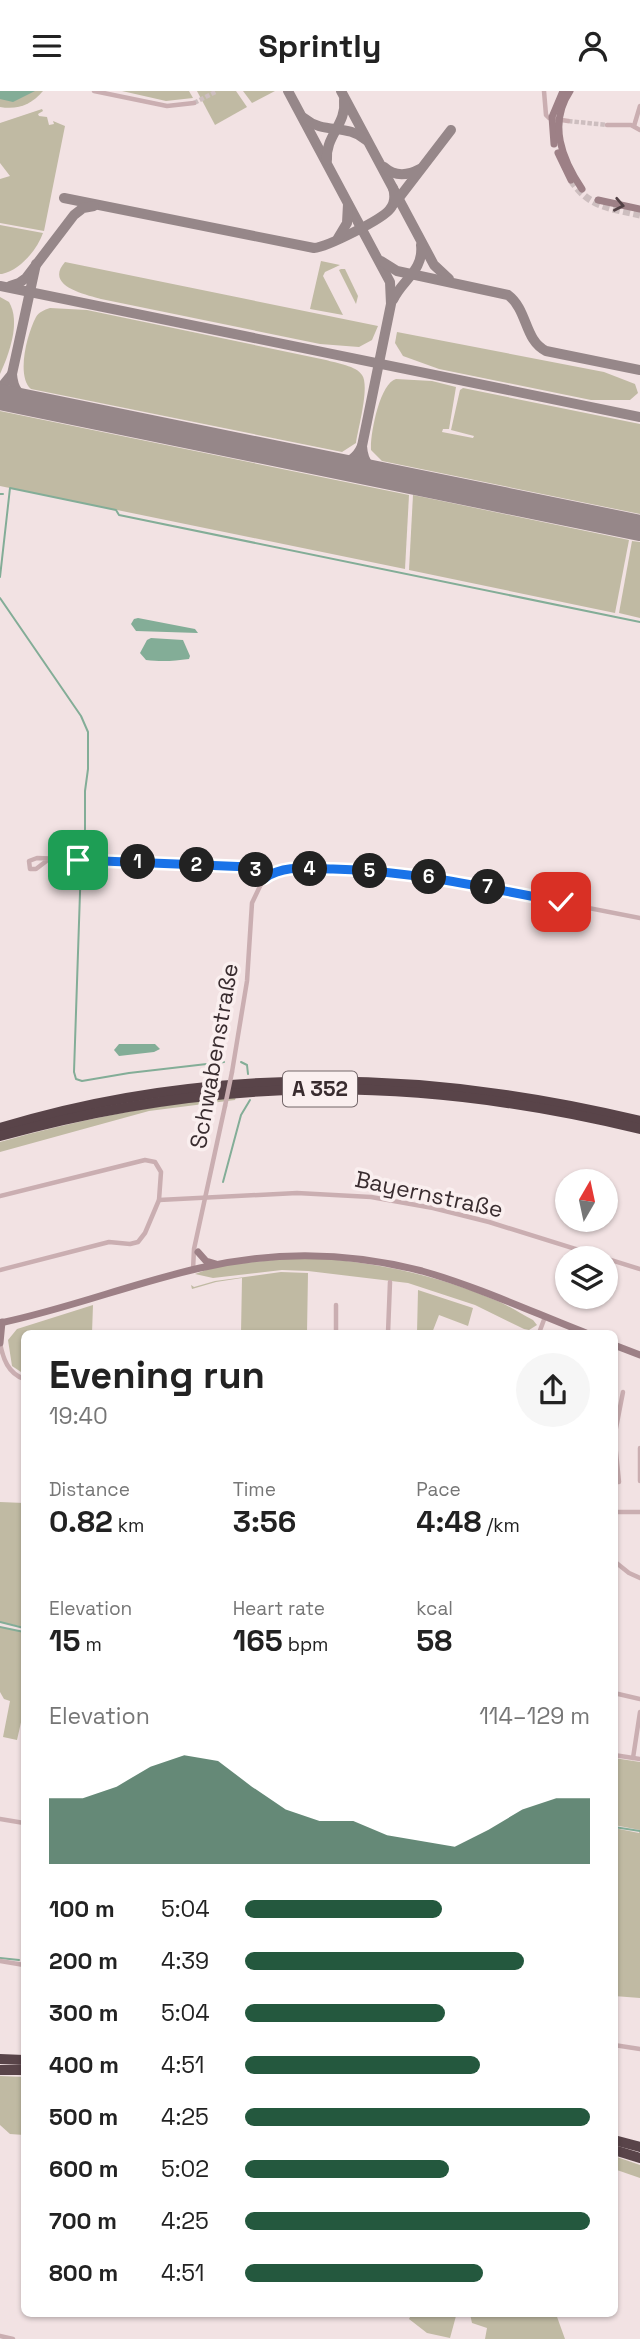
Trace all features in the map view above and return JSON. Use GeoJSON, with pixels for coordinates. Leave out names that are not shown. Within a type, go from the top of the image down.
{"type":"FeatureCollection","features":[{"type":"Feature","properties":{"kind":"highway","name":"A 352"},"geometry":{"type":"LineString","coordinates":[[0,1128],[77,1108],[159,1093],[242,1084],[322,1080],[382,1081],[486,1090],[640,1121]]}},
{"type":"Feature","properties":{"kind":"highway","name":"A 352"},"geometry":{"type":"LineString","coordinates":[[0,1136],[78,1116],[161,1100],[246,1091],[332,1089],[407,1091],[485,1098],[569,1112],[640,1129]]}},
{"type":"Feature","properties":{"kind":"highway"},"geometry":{"type":"LineString","coordinates":[[0,2059],[21,2060]]}},
{"type":"Feature","properties":{"kind":"highway"},"geometry":{"type":"LineString","coordinates":[[0,2070],[21,2070]]}},
{"type":"Feature","properties":{"kind":"highway"},"geometry":{"type":"LineString","coordinates":[[618,2141],[640,2147]]}},
{"type":"Feature","properties":{"kind":"highway"},"geometry":{"type":"LineString","coordinates":[[618,2151],[640,2158]]}},
{"type":"Feature","properties":{"kind":"main road"},"geometry":{"type":"LineString","coordinates":[[554,144],[552,119],[554,108],[563,91]]}},
{"type":"Feature","properties":{"kind":"main road"},"geometry":{"type":"LineString","coordinates":[[570,91],[559,114],[559,139],[582,189]]}},
{"type":"Feature","properties":{"kind":"main road"},"geometry":{"type":"LineString","coordinates":[[558,153],[571,180]]}},
{"type":"Feature","properties":{"kind":"main road"},"geometry":{"type":"LineString","coordinates":[[598,200],[640,209]]}},
{"type":"Feature","properties":{"kind":"main road"},"geometry":{"type":"LineString","coordinates":[[198,1252],[206,1261],[216,1264]]}},
{"type":"Feature","properties":{"kind":"main road"},"geometry":{"type":"LineString","coordinates":[[0,1343],[1,1323],[216,1264],[301,1255],[390,1264],[422,1272],[479,1290],[578,1330]]}},
{"type":"Feature","properties":{"kind":"main road"},"geometry":{"type":"LineString","coordinates":[[618,1347],[640,1355]]}},
{"type":"Feature","properties":{"kind":"street"},"geometry":{"type":"LineString","coordinates":[[94,91],[167,106],[194,103]]}},
{"type":"Feature","properties":{"kind":"street"},"geometry":{"type":"LineString","coordinates":[[544,91],[544,111],[549,118],[568,121]]}},
{"type":"Feature","properties":{"kind":"street"},"geometry":{"type":"LineString","coordinates":[[607,125],[637,128],[640,106]]}},
{"type":"Feature","properties":{"kind":"street"},"geometry":{"type":"LineString","coordinates":[[49,859],[250,867],[265,878],[279,870],[299,868],[407,874],[453,880],[640,918]]}},
{"type":"Feature","properties":{"kind":"street","name":"Schwabenstraße"},"geometry":{"type":"LineString","coordinates":[[196,1269],[196,1242],[232,1072],[247,981],[252,903],[256,890],[265,878]]}},
{"type":"Feature","properties":{"kind":"street"},"geometry":{"type":"LineString","coordinates":[[0,1196],[139,1161],[152,1160],[157,1163],[161,1172],[159,1200],[145,1233],[138,1242],[108,1242],[0,1271]]}},
{"type":"Feature","properties":{"kind":"street","name":"Bayernstraße"},"geometry":{"type":"LineString","coordinates":[[159,1200],[334,1193],[399,1201],[489,1222],[640,1269]]}},
{"type":"Feature","properties":{"kind":"street","name":"Schwabenstraße"},"geometry":{"type":"LineString","coordinates":[[196,1242],[196,1269]]}},
{"type":"Feature","properties":{"kind":"street"},"geometry":{"type":"LineString","coordinates":[[388,1330],[390,1282]]}},
{"type":"Feature","properties":{"kind":"street"},"geometry":{"type":"LineString","coordinates":[[336,1305],[336,1330]]}},
{"type":"Feature","properties":{"kind":"street"},"geometry":{"type":"LineString","coordinates":[[540,1330],[545,1317]]}},
{"type":"Feature","properties":{"kind":"street"},"geometry":{"type":"LineString","coordinates":[[0,1343],[12,1372],[21,1377]]}},
{"type":"Feature","properties":{"kind":"street"},"geometry":{"type":"LineString","coordinates":[[0,1366],[6,1362]]}},
{"type":"Feature","properties":{"kind":"street"},"geometry":{"type":"LineString","coordinates":[[618,1418],[623,1392]]}},
{"type":"Feature","properties":{"kind":"street"},"geometry":{"type":"LineString","coordinates":[[640,1448],[640,1481]]}},
{"type":"Feature","properties":{"kind":"street"},"geometry":{"type":"LineString","coordinates":[[618,1512],[640,1512]]}},
{"type":"Feature","properties":{"kind":"street"},"geometry":{"type":"LineString","coordinates":[[618,1564],[640,1578],[640,1569]]}},
{"type":"Feature","properties":{"kind":"street"},"geometry":{"type":"LineString","coordinates":[[618,1694],[640,1699]]}},
{"type":"Feature","properties":{"kind":"street"},"geometry":{"type":"LineString","coordinates":[[633,1758],[640,1712]]}},
{"type":"Feature","properties":{"kind":"street"},"geometry":{"type":"LineString","coordinates":[[618,1756],[640,1759]]}},
{"type":"Feature","properties":{"kind":"street"},"geometry":{"type":"LineString","coordinates":[[0,1819],[21,1822]]}},
{"type":"Feature","properties":{"kind":"street"},"geometry":{"type":"LineString","coordinates":[[0,1961],[21,1964]]}},
{"type":"Feature","properties":{"kind":"street"},"geometry":{"type":"LineString","coordinates":[[618,2046],[640,2049]]}},
{"type":"Feature","properties":{"kind":"street"},"geometry":{"type":"LineString","coordinates":[[0,2336],[13,2339]]}},
{"type":"Feature","properties":{"kind":"shaded area"},"geometry":{"type":"Polygon","coordinates":[[[0,91],[43,91],[24,105],[7,108],[0,107],[0,91]]]}},
{"type":"Feature","properties":{"kind":"shaded area"},"geometry":{"type":"Polygon","coordinates":[[[0,91],[35,91],[13,102],[0,99],[0,91]]]}},
{"type":"Feature","properties":{"kind":"shaded area"},"geometry":{"type":"Polygon","coordinates":[[[122,91],[189,91],[193,98],[166,101],[122,91]]]}},
{"type":"Feature","properties":{"kind":"shaded area"},"geometry":{"type":"Polygon","coordinates":[[[197,91],[236,91],[247,107],[215,125],[197,91]]]}},
{"type":"Feature","properties":{"kind":"shaded area"},"geometry":{"type":"Polygon","coordinates":[[[243,91],[275,91],[252,103],[243,91]]]}},
{"type":"Feature","properties":{"kind":"shaded area"},"geometry":{"type":"Polygon","coordinates":[[[42,109],[38,114],[47,117],[49,125],[54,124],[53,121],[65,126],[44,231],[0,223],[0,179],[10,176],[0,163],[0,123],[42,109]]]}},
{"type":"Feature","properties":{"kind":"shaded area"},"geometry":{"type":"Polygon","coordinates":[[[0,225],[43,233],[27,258],[2,274],[0,274],[0,225]]]}},
{"type":"Feature","properties":{"kind":"shaded area"},"geometry":{"type":"Polygon","coordinates":[[[321,261],[340,265],[325,272],[323,276],[343,315],[310,309],[321,261]]]}},
{"type":"Feature","properties":{"kind":"shaded area"},"geometry":{"type":"Polygon","coordinates":[[[65,262],[378,326],[372,340],[359,347],[320,344],[101,299],[69,288],[63,283],[60,270],[65,262]]]}},
{"type":"Feature","properties":{"kind":"shaded area"},"geometry":{"type":"Polygon","coordinates":[[[345,269],[358,296],[356,304],[339,270],[345,269]]]}},
{"type":"Feature","properties":{"kind":"shaded area"},"geometry":{"type":"Polygon","coordinates":[[[0,297],[9,302],[14,328],[0,374],[0,297]]]}},
{"type":"Feature","properties":{"kind":"shaded area"},"geometry":{"type":"Polygon","coordinates":[[[50,308],[87,310],[351,367],[362,375],[365,388],[356,443],[342,452],[31,389],[24,375],[24,355],[36,317],[50,308]]]}},
{"type":"Feature","properties":{"kind":"shaded area"},"geometry":{"type":"Polygon","coordinates":[[[397,332],[604,372],[635,384],[638,393],[630,400],[591,400],[439,369],[403,356],[395,343],[397,332]]]}},
{"type":"Feature","properties":{"kind":"shaded area"},"geometry":{"type":"Polygon","coordinates":[[[396,379],[432,381],[456,387],[449,429],[443,429],[442,432],[473,438],[474,436],[451,430],[460,390],[463,388],[640,424],[640,514],[382,461],[371,450],[372,433],[385,390],[396,379]]]}},
{"type":"Feature","properties":{"kind":"shaded area"},"geometry":{"type":"Polygon","coordinates":[[[0,411],[409,495],[405,569],[0,486],[0,411]]]}},
{"type":"Feature","properties":{"kind":"shaded area"},"geometry":{"type":"Polygon","coordinates":[[[413,495],[629,540],[615,613],[409,570],[413,495]]]}},
{"type":"Feature","properties":{"kind":"shaded area"},"geometry":{"type":"Polygon","coordinates":[[[632,541],[640,542],[640,618],[619,613],[632,541]]]}},
{"type":"Feature","properties":{"kind":"shaded area"},"geometry":{"type":"Polygon","coordinates":[[[138,618],[195,629],[198,633],[136,631],[131,624],[138,618]]]}},
{"type":"Feature","properties":{"kind":"shaded area"},"geometry":{"type":"Polygon","coordinates":[[[151,638],[183,640],[189,659],[146,660],[140,653],[151,638]]]}},
{"type":"Feature","properties":{"kind":"shaded area"},"geometry":{"type":"Polygon","coordinates":[[[119,1044],[155,1044],[160,1049],[119,1056],[114,1050],[119,1044]]]}},
{"type":"Feature","properties":{"kind":"shaded area"},"geometry":{"type":"Polygon","coordinates":[[[236,1097],[235,1100],[149,1111],[0,1152],[0,1142],[58,1127],[146,1109],[236,1097]]]}},
{"type":"Feature","properties":{"kind":"shaded area"},"geometry":{"type":"Polygon","coordinates":[[[301,1257],[376,1265],[448,1282],[500,1302],[533,1320],[537,1325],[529,1330],[524,1329],[475,1305],[408,1283],[308,1271],[282,1270],[213,1278],[195,1274],[217,1266],[301,1257]]]}},
{"type":"Feature","properties":{"kind":"shaded area"},"geometry":{"type":"Polygon","coordinates":[[[281,1272],[308,1273],[307,1330],[241,1330],[242,1278],[192,1289],[191,1285],[194,1287],[215,1281],[281,1272]]]}},
{"type":"Feature","properties":{"kind":"shaded area"},"geometry":{"type":"Polygon","coordinates":[[[418,1290],[473,1308],[468,1326],[439,1315],[433,1330],[417,1330],[418,1290]]]}},
{"type":"Feature","properties":{"kind":"shaded area"},"geometry":{"type":"Polygon","coordinates":[[[93,1305],[92,1330],[21,1330],[21,1372],[12,1366],[8,1340],[17,1329],[93,1305]]]}},
{"type":"Feature","properties":{"kind":"shaded area"},"geometry":{"type":"Polygon","coordinates":[[[0,1502],[21,1503],[21,1626],[0,1622],[0,1502]]]}},
{"type":"Feature","properties":{"kind":"shaded area"},"geometry":{"type":"Polygon","coordinates":[[[0,1627],[21,1631],[21,1722],[17,1740],[3,1737],[10,1701],[4,1699],[0,1692],[0,1627]]]}},
{"type":"Feature","properties":{"kind":"shaded area"},"geometry":{"type":"Polygon","coordinates":[[[618,1759],[640,1762],[640,1830],[618,1826],[618,1759]]]}},
{"type":"Feature","properties":{"kind":"shaded area"},"geometry":{"type":"Polygon","coordinates":[[[618,1829],[639,1833],[640,1830],[640,1998],[618,1996],[618,1829]]]}},
{"type":"Feature","properties":{"kind":"shaded area"},"geometry":{"type":"Polygon","coordinates":[[[0,2076],[21,2077],[21,2135],[10,2134],[0,2125],[0,2076]]]}},
{"type":"Feature","properties":{"kind":"shaded area"},"geometry":{"type":"Polygon","coordinates":[[[618,2157],[640,2165],[640,2178],[618,2170],[618,2157]]]}},
{"type":"Feature","properties":{"kind":"shaded area"},"geometry":{"type":"Polygon","coordinates":[[[456,2317],[450,2338],[427,2333],[409,2319],[456,2317]]]}},
{"type":"Feature","properties":{"kind":"shaded area"},"geometry":{"type":"Polygon","coordinates":[[[471,2317],[557,2317],[565,2339],[485,2339],[487,2328],[472,2323],[471,2317]]]}},
{"type":"Feature","properties":{"kind":"waterway"},"geometry":{"type":"LineString","coordinates":[[0,577],[10,488],[116,510],[119,515],[640,622]]}},
{"type":"Feature","properties":{"kind":"waterway"},"geometry":{"type":"LineString","coordinates":[[0,598],[81,716],[88,732],[82,857]]}},
{"type":"Feature","properties":{"kind":"waterway"},"geometry":{"type":"LineString","coordinates":[[81,863],[74,1072],[76,1079],[82,1081],[224,1062]]}},
{"type":"Feature","properties":{"kind":"waterway"},"geometry":{"type":"LineString","coordinates":[[241,1062],[247,1065],[248,1074]]}},
{"type":"Feature","properties":{"kind":"waterway"},"geometry":{"type":"LineString","coordinates":[[223,1182],[241,1115],[250,1100]]}},
{"type":"Feature","properties":{"kind":"waterway"},"geometry":{"type":"LineString","coordinates":[[0,1622],[21,1627]]}},
{"type":"Feature","properties":{"kind":"waterway"},"geometry":{"type":"LineString","coordinates":[[0,1627],[21,1631]]}},
{"type":"Feature","properties":{"kind":"waterway"},"geometry":{"type":"LineString","coordinates":[[618,1828],[640,1831]]}},
{"type":"Feature","properties":{"kind":"waterway"},"geometry":{"type":"LineString","coordinates":[[0,1958],[19,1960]]}},
{"type":"Feature","properties":{"kind":"taxiway"},"geometry":{"type":"LineString","coordinates":[[288,91],[390,282],[391,304],[362,446],[364,458],[370,466],[389,477]]}},
{"type":"Feature","properties":{"kind":"taxiway"},"geometry":{"type":"LineString","coordinates":[[341,91],[434,265],[449,279]]}},
{"type":"Feature","properties":{"kind":"taxiway"},"geometry":{"type":"LineString","coordinates":[[327,160],[329,144],[342,116],[344,100]]}},
{"type":"Feature","properties":{"kind":"taxiway"},"geometry":{"type":"LineString","coordinates":[[304,118],[319,126],[351,132],[366,140]]}},
{"type":"Feature","properties":{"kind":"taxiway"},"geometry":{"type":"LineString","coordinates":[[395,203],[451,130]]}},
{"type":"Feature","properties":{"kind":"taxiway"},"geometry":{"type":"LineString","coordinates":[[384,167],[392,173],[401,174],[420,169]]}},
{"type":"Feature","properties":{"kind":"taxiway"},"geometry":{"type":"LineString","coordinates":[[64,198],[314,248],[342,238],[385,214],[394,202],[393,188]]}},
{"type":"Feature","properties":{"kind":"taxiway"},"geometry":{"type":"LineString","coordinates":[[338,238],[347,223],[348,204]]}},
{"type":"Feature","properties":{"kind":"taxiway"},"geometry":{"type":"LineString","coordinates":[[10,286],[26,278],[74,215],[83,208],[94,206]]}},
{"type":"Feature","properties":{"kind":"taxiway"},"geometry":{"type":"LineString","coordinates":[[393,300],[416,269],[421,245]]}},
{"type":"Feature","properties":{"kind":"taxiway"},"geometry":{"type":"LineString","coordinates":[[381,261],[397,271],[508,295],[519,309],[534,340],[546,351],[640,370]]}},
{"type":"Feature","properties":{"kind":"taxiway"},"geometry":{"type":"LineString","coordinates":[[33,404],[18,392],[12,374],[36,264]]}},
{"type":"Feature","properties":{"kind":"taxiway"},"geometry":{"type":"LineString","coordinates":[[0,286],[640,417]]}},
{"type":"Feature","properties":{"kind":"taxiway"},"geometry":{"type":"LineString","coordinates":[[0,389],[12,374]]}},
{"type":"Feature","properties":{"kind":"taxiway"},"geometry":{"type":"LineString","coordinates":[[329,464],[349,461],[362,446]]}},
{"type":"Feature","properties":{"kind":"runway"},"geometry":{"type":"LineString","coordinates":[[0,397],[640,528]]}},
{"type":"Feature","properties":{"kind":"tunnel"},"geometry":{"type":"LineString","coordinates":[[194,103],[217,91]]}},
{"type":"Feature","properties":{"kind":"tunnel"},"geometry":{"type":"LineString","coordinates":[[568,121],[607,125]]}},
{"type":"Feature","properties":{"kind":"tunnel"},"geometry":{"type":"LineString","coordinates":[[571,180],[593,202],[640,215]]}},
{"type":"Feature","properties":{"kind":"route"},"geometry":{"type":"LineString","coordinates":[[78,860],[250,867],[265,878],[279,870],[299,868],[397,873],[453,880],[561,902]]}}]}
